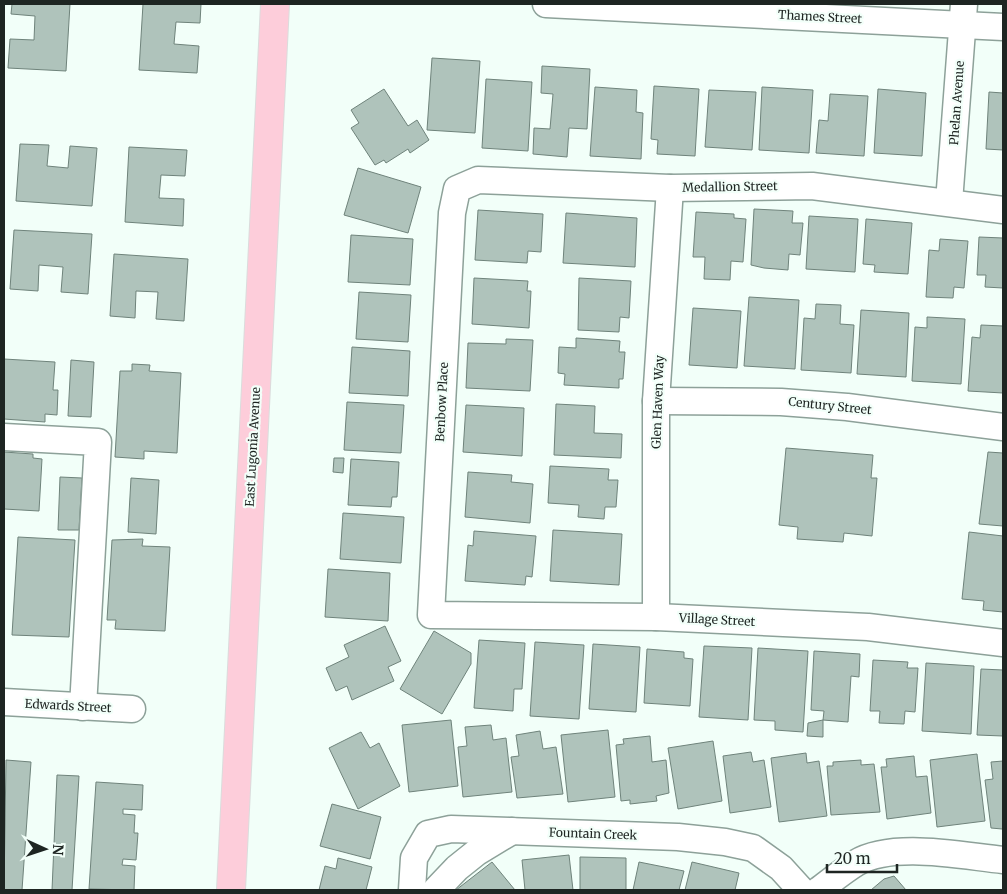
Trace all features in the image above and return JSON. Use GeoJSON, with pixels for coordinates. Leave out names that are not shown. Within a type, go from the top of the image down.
{"type":"FeatureCollection","features":[{"type":"Feature","properties":{"kind":"main road","name":"East Lugonia Avenue"},"geometry":{"type":"LineString","coordinates":[[231,890],[275,4]]}},
{"type":"Feature","properties":{"kind":"street","name":"Thames Street"},"geometry":{"type":"LineString","coordinates":[[546,4],[963,14],[1003,27]]}},
{"type":"Feature","properties":{"kind":"street","name":"Phelan Avenue"},"geometry":{"type":"LineString","coordinates":[[949,202],[963,14]]}},
{"type":"Feature","properties":{"kind":"street","name":"Medallion Street"},"geometry":{"type":"LineString","coordinates":[[457,189],[478,180],[670,188],[812,186],[1003,210]]}},
{"type":"Feature","properties":{"kind":"street","name":"Glen Haven Way"},"geometry":{"type":"LineString","coordinates":[[656,617],[656,401],[670,188]]}},
{"type":"Feature","properties":{"kind":"street","name":"Benbow Place"},"geometry":{"type":"LineString","coordinates":[[430,615],[452,213],[457,189]]}},
{"type":"Feature","properties":{"kind":"street","name":"Century Street"},"geometry":{"type":"LineString","coordinates":[[656,401],[781,402],[847,407],[1003,427]]}},
{"type":"Feature","properties":{"kind":"street"},"geometry":{"type":"LineString","coordinates":[[4,437],[98,442],[83,707]]}},
{"type":"Feature","properties":{"kind":"street","name":"Village Street"},"geometry":{"type":"LineString","coordinates":[[430,615],[656,617],[868,627],[1003,643]]}},
{"type":"Feature","properties":{"kind":"street","name":"Edwards Street"},"geometry":{"type":"LineString","coordinates":[[4,702],[132,709]]}},
{"type":"Feature","properties":{"kind":"street","name":"Fountain Creek"},"geometry":{"type":"LineString","coordinates":[[412,890],[414,858],[428,834],[451,829],[678,837],[725,842],[753,848],[781,868],[801,890]]}},
{"type":"Feature","properties":{"kind":"street"},"geometry":{"type":"LineString","coordinates":[[436,890],[457,868],[477,852],[512,831]]}},
{"type":"Feature","properties":{"kind":"street"},"geometry":{"type":"LineString","coordinates":[[819,890],[857,862],[878,854],[920,851],[1003,860]]}},
{"type":"Feature","properties":{"kind":"building"},"geometry":{"type":"Polygon","coordinates":[[[12,4],[70,4],[66,71],[8,68],[10,39],[34,40],[35,16],[11,14],[12,4]]]}},
{"type":"Feature","properties":{"kind":"building"},"geometry":{"type":"Polygon","coordinates":[[[143,4],[201,4],[200,23],[176,22],[174,44],[199,46],[197,73],[139,70],[143,4]]]}},
{"type":"Feature","properties":{"kind":"building"},"geometry":{"type":"Polygon","coordinates":[[[432,58],[480,61],[475,133],[427,130],[432,58]]]}},
{"type":"Feature","properties":{"kind":"building"},"geometry":{"type":"Polygon","coordinates":[[[542,66],[590,69],[587,129],[569,128],[567,157],[533,154],[534,128],[550,129],[553,94],[541,93],[542,66]]]}},
{"type":"Feature","properties":{"kind":"building"},"geometry":{"type":"Polygon","coordinates":[[[486,79],[532,82],[528,151],[482,148],[486,79]]]}},
{"type":"Feature","properties":{"kind":"building"},"geometry":{"type":"Polygon","coordinates":[[[654,86],[699,89],[695,156],[657,154],[658,140],[651,139],[654,86]]]}},
{"type":"Feature","properties":{"kind":"building"},"geometry":{"type":"Polygon","coordinates":[[[595,87],[637,90],[636,112],[643,113],[641,159],[590,156],[595,87]]]}},
{"type":"Feature","properties":{"kind":"building"},"geometry":{"type":"Polygon","coordinates":[[[762,87],[813,90],[809,153],[759,150],[762,87]]]}},
{"type":"Feature","properties":{"kind":"building"},"geometry":{"type":"Polygon","coordinates":[[[384,89],[408,126],[417,120],[429,140],[410,153],[408,149],[386,163],[384,160],[375,165],[351,128],[359,123],[351,110],[384,89]]]}},
{"type":"Feature","properties":{"kind":"building"},"geometry":{"type":"Polygon","coordinates":[[[878,89],[926,93],[922,156],[874,153],[878,89]]]}},
{"type":"Feature","properties":{"kind":"building"},"geometry":{"type":"Polygon","coordinates":[[[709,90],[756,92],[752,150],[705,147],[709,90]]]}},
{"type":"Feature","properties":{"kind":"building"},"geometry":{"type":"Polygon","coordinates":[[[989,92],[1003,93],[1003,150],[986,149],[989,92]]]}},
{"type":"Feature","properties":{"kind":"building"},"geometry":{"type":"Polygon","coordinates":[[[830,94],[868,96],[864,156],[816,153],[819,120],[828,121],[830,94]]]}},
{"type":"Feature","properties":{"kind":"building"},"geometry":{"type":"Polygon","coordinates":[[[20,144],[49,145],[47,166],[68,168],[70,146],[97,148],[92,206],[16,201],[20,144]]]}},
{"type":"Feature","properties":{"kind":"building"},"geometry":{"type":"Polygon","coordinates":[[[129,147],[187,150],[185,176],[161,175],[159,198],[184,199],[183,226],[125,222],[129,147]]]}},
{"type":"Feature","properties":{"kind":"building"},"geometry":{"type":"Polygon","coordinates":[[[358,168],[421,187],[408,233],[344,215],[358,168]]]}},
{"type":"Feature","properties":{"kind":"building"},"geometry":{"type":"Polygon","coordinates":[[[754,209],[793,211],[792,223],[803,223],[800,255],[789,254],[788,270],[751,265],[754,209]]]}},
{"type":"Feature","properties":{"kind":"building"},"geometry":{"type":"Polygon","coordinates":[[[478,210],[543,214],[541,252],[528,251],[527,263],[475,260],[478,210]]]}},
{"type":"Feature","properties":{"kind":"building"},"geometry":{"type":"Polygon","coordinates":[[[696,212],[734,214],[734,218],[746,219],[743,262],[731,261],[730,280],[704,279],[705,257],[693,257],[696,212]]]}},
{"type":"Feature","properties":{"kind":"building"},"geometry":{"type":"Polygon","coordinates":[[[566,213],[637,218],[635,267],[563,263],[566,213]]]}},
{"type":"Feature","properties":{"kind":"building"},"geometry":{"type":"Polygon","coordinates":[[[809,216],[858,219],[855,272],[806,269],[809,216]]]}},
{"type":"Feature","properties":{"kind":"building"},"geometry":{"type":"Polygon","coordinates":[[[866,219],[912,223],[908,274],[874,272],[875,265],[863,264],[866,219]]]}},
{"type":"Feature","properties":{"kind":"building"},"geometry":{"type":"Polygon","coordinates":[[[14,230],[92,234],[88,294],[61,292],[63,267],[39,265],[38,291],[10,289],[14,230]]]}},
{"type":"Feature","properties":{"kind":"building"},"geometry":{"type":"Polygon","coordinates":[[[351,235],[413,239],[410,285],[348,282],[351,235]]]}},
{"type":"Feature","properties":{"kind":"building"},"geometry":{"type":"Polygon","coordinates":[[[979,237],[1003,238],[1003,288],[985,287],[986,275],[977,275],[979,237]]]}},
{"type":"Feature","properties":{"kind":"building"},"geometry":{"type":"Polygon","coordinates":[[[940,239],[968,241],[964,288],[954,287],[953,298],[926,297],[929,250],[939,251],[940,239]]]}},
{"type":"Feature","properties":{"kind":"building"},"geometry":{"type":"Polygon","coordinates":[[[114,254],[188,259],[184,321],[156,319],[158,292],[136,291],[135,318],[110,316],[114,254]]]}},
{"type":"Feature","properties":{"kind":"building"},"geometry":{"type":"Polygon","coordinates":[[[474,278],[528,281],[527,291],[531,291],[529,328],[472,324],[474,278]]]}},
{"type":"Feature","properties":{"kind":"building"},"geometry":{"type":"Polygon","coordinates":[[[579,278],[631,281],[629,318],[620,317],[619,332],[578,330],[579,278]]]}},
{"type":"Feature","properties":{"kind":"building"},"geometry":{"type":"Polygon","coordinates":[[[359,292],[411,295],[408,342],[356,339],[359,292]]]}},
{"type":"Feature","properties":{"kind":"building"},"geometry":{"type":"Polygon","coordinates":[[[749,297],[799,300],[795,369],[744,366],[749,297]]]}},
{"type":"Feature","properties":{"kind":"building"},"geometry":{"type":"Polygon","coordinates":[[[816,304],[841,305],[840,324],[854,325],[851,373],[801,370],[804,318],[815,319],[816,304]]]}},
{"type":"Feature","properties":{"kind":"building"},"geometry":{"type":"Polygon","coordinates":[[[693,308],[741,311],[737,368],[689,365],[693,308]]]}},
{"type":"Feature","properties":{"kind":"building"},"geometry":{"type":"Polygon","coordinates":[[[861,310],[909,313],[906,377],[857,374],[861,310]]]}},
{"type":"Feature","properties":{"kind":"building"},"geometry":{"type":"Polygon","coordinates":[[[927,317],[965,319],[961,384],[912,381],[915,327],[927,328],[927,317]]]}},
{"type":"Feature","properties":{"kind":"building"},"geometry":{"type":"Polygon","coordinates":[[[981,325],[1003,326],[1003,393],[968,391],[972,337],[980,338],[981,325]]]}},
{"type":"Feature","properties":{"kind":"building"},"geometry":{"type":"Polygon","coordinates":[[[576,338],[620,341],[619,352],[625,352],[623,379],[619,379],[619,388],[564,385],[565,374],[558,373],[559,347],[576,348],[576,338]]]}},
{"type":"Feature","properties":{"kind":"building"},"geometry":{"type":"Polygon","coordinates":[[[506,339],[533,340],[530,391],[466,388],[468,343],[506,344],[506,339]]]}},
{"type":"Feature","properties":{"kind":"building"},"geometry":{"type":"Polygon","coordinates":[[[352,347],[410,351],[408,396],[349,393],[352,347]]]}},
{"type":"Feature","properties":{"kind":"building"},"geometry":{"type":"Polygon","coordinates":[[[4,359],[55,362],[53,390],[58,390],[57,415],[45,414],[45,422],[4,419],[4,359]]]}},
{"type":"Feature","properties":{"kind":"building"},"geometry":{"type":"Polygon","coordinates":[[[71,360],[94,362],[91,417],[68,416],[71,360]]]}},
{"type":"Feature","properties":{"kind":"building"},"geometry":{"type":"Polygon","coordinates":[[[132,364],[150,365],[149,371],[181,373],[177,453],[144,451],[144,459],[115,457],[120,371],[132,371],[132,364]]]}},
{"type":"Feature","properties":{"kind":"building"},"geometry":{"type":"Polygon","coordinates":[[[347,402],[404,405],[401,453],[344,450],[347,402]]]}},
{"type":"Feature","properties":{"kind":"building"},"geometry":{"type":"Polygon","coordinates":[[[556,404],[595,406],[594,433],[622,434],[621,458],[554,455],[556,404]]]}},
{"type":"Feature","properties":{"kind":"building"},"geometry":{"type":"Polygon","coordinates":[[[466,405],[524,408],[522,456],[463,452],[466,405]]]}},
{"type":"Feature","properties":{"kind":"building"},"geometry":{"type":"Polygon","coordinates":[[[786,448],[873,455],[871,478],[877,478],[872,536],[844,533],[843,542],[797,539],[798,527],[779,525],[786,448]]]}},
{"type":"Feature","properties":{"kind":"building"},"geometry":{"type":"Polygon","coordinates":[[[4,452],[33,454],[33,458],[42,459],[39,511],[4,509],[4,452]]]}},
{"type":"Feature","properties":{"kind":"building"},"geometry":{"type":"Polygon","coordinates":[[[988,452],[1003,453],[1003,526],[979,524],[988,452]]]}},
{"type":"Feature","properties":{"kind":"building"},"geometry":{"type":"Polygon","coordinates":[[[334,458],[344,458],[343,473],[333,472],[334,458]]]}},
{"type":"Feature","properties":{"kind":"building"},"geometry":{"type":"Polygon","coordinates":[[[351,459],[399,462],[397,497],[392,497],[391,507],[348,505],[351,459]]]}},
{"type":"Feature","properties":{"kind":"building"},"geometry":{"type":"Polygon","coordinates":[[[550,466],[609,469],[608,480],[618,480],[616,507],[605,507],[604,519],[578,517],[579,505],[548,503],[550,466]]]}},
{"type":"Feature","properties":{"kind":"building"},"geometry":{"type":"Polygon","coordinates":[[[468,472],[512,475],[511,482],[533,484],[530,523],[465,517],[468,472]]]}},
{"type":"Feature","properties":{"kind":"building"},"geometry":{"type":"Polygon","coordinates":[[[60,477],[82,478],[79,530],[58,530],[60,477]]]}},
{"type":"Feature","properties":{"kind":"building"},"geometry":{"type":"Polygon","coordinates":[[[131,478],[159,480],[156,534],[128,532],[131,478]]]}},
{"type":"Feature","properties":{"kind":"building"},"geometry":{"type":"Polygon","coordinates":[[[343,513],[404,517],[401,563],[340,559],[343,513]]]}},
{"type":"Feature","properties":{"kind":"building"},"geometry":{"type":"Polygon","coordinates":[[[553,530],[622,534],[619,585],[550,581],[553,530]]]}},
{"type":"Feature","properties":{"kind":"building"},"geometry":{"type":"Polygon","coordinates":[[[474,531],[536,536],[532,577],[526,576],[525,585],[465,581],[468,545],[473,546],[474,531]]]}},
{"type":"Feature","properties":{"kind":"building"},"geometry":{"type":"Polygon","coordinates":[[[969,532],[1003,536],[1003,612],[983,610],[984,601],[962,599],[969,532]]]}},
{"type":"Feature","properties":{"kind":"building"},"geometry":{"type":"Polygon","coordinates":[[[18,537],[75,540],[69,637],[12,635],[18,537]]]}},
{"type":"Feature","properties":{"kind":"building"},"geometry":{"type":"Polygon","coordinates":[[[143,539],[142,546],[170,547],[165,631],[115,629],[116,620],[107,620],[112,540],[143,539]]]}},
{"type":"Feature","properties":{"kind":"building"},"geometry":{"type":"Polygon","coordinates":[[[328,569],[390,573],[388,621],[325,617],[328,569]]]}},
{"type":"Feature","properties":{"kind":"building"},"geometry":{"type":"Polygon","coordinates":[[[385,626],[401,661],[388,667],[394,681],[352,700],[347,686],[336,691],[326,668],[349,657],[344,645],[385,626]]]}},
{"type":"Feature","properties":{"kind":"building"},"geometry":{"type":"Polygon","coordinates":[[[434,631],[471,653],[471,664],[442,714],[400,689],[434,631]]]}},
{"type":"Feature","properties":{"kind":"building"},"geometry":{"type":"Polygon","coordinates":[[[479,640],[525,643],[522,689],[514,689],[513,711],[474,708],[479,640]]]}},
{"type":"Feature","properties":{"kind":"building"},"geometry":{"type":"Polygon","coordinates":[[[535,642],[584,645],[579,719],[530,716],[535,642]]]}},
{"type":"Feature","properties":{"kind":"building"},"geometry":{"type":"Polygon","coordinates":[[[593,644],[640,647],[636,712],[589,709],[593,644]]]}},
{"type":"Feature","properties":{"kind":"building"},"geometry":{"type":"Polygon","coordinates":[[[704,646],[752,648],[748,720],[699,717],[704,646]]]}},
{"type":"Feature","properties":{"kind":"building"},"geometry":{"type":"Polygon","coordinates":[[[758,648],[808,651],[803,732],[775,730],[775,721],[754,720],[758,648]]]}},
{"type":"Feature","properties":{"kind":"building"},"geometry":{"type":"Polygon","coordinates":[[[647,649],[684,652],[684,658],[693,659],[690,706],[644,703],[647,649]]]}},
{"type":"Feature","properties":{"kind":"building"},"geometry":{"type":"Polygon","coordinates":[[[814,651],[860,654],[859,677],[851,676],[848,722],[823,720],[824,711],[811,710],[814,651]]]}},
{"type":"Feature","properties":{"kind":"building"},"geometry":{"type":"Polygon","coordinates":[[[873,660],[908,662],[907,668],[918,668],[915,712],[905,711],[904,724],[879,723],[880,711],[870,711],[873,660]]]}},
{"type":"Feature","properties":{"kind":"building"},"geometry":{"type":"Polygon","coordinates":[[[926,663],[974,666],[971,734],[922,731],[926,663]]]}},
{"type":"Feature","properties":{"kind":"building"},"geometry":{"type":"Polygon","coordinates":[[[981,669],[1003,670],[1003,736],[977,735],[981,669]]]}},
{"type":"Feature","properties":{"kind":"building"},"geometry":{"type":"Polygon","coordinates":[[[451,720],[458,786],[409,792],[402,725],[451,720]]]}},
{"type":"Feature","properties":{"kind":"building"},"geometry":{"type":"Polygon","coordinates":[[[823,720],[823,737],[807,736],[808,723],[823,720]]]}},
{"type":"Feature","properties":{"kind":"building"},"geometry":{"type":"Polygon","coordinates":[[[491,725],[493,740],[506,738],[512,792],[463,797],[458,747],[467,746],[465,727],[491,725]]]}},
{"type":"Feature","properties":{"kind":"building"},"geometry":{"type":"Polygon","coordinates":[[[608,730],[615,797],[568,802],[561,735],[608,730]]]}},
{"type":"Feature","properties":{"kind":"building"},"geometry":{"type":"Polygon","coordinates":[[[540,731],[543,749],[556,747],[563,794],[517,798],[511,757],[519,756],[516,735],[540,731]]]}},
{"type":"Feature","properties":{"kind":"building"},"geometry":{"type":"Polygon","coordinates":[[[361,732],[370,748],[379,743],[400,786],[358,809],[329,748],[361,732]]]}},
{"type":"Feature","properties":{"kind":"building"},"geometry":{"type":"Polygon","coordinates":[[[650,736],[652,762],[666,760],[669,793],[656,796],[657,801],[630,804],[630,800],[621,801],[616,745],[624,744],[623,739],[650,736]]]}},
{"type":"Feature","properties":{"kind":"building"},"geometry":{"type":"Polygon","coordinates":[[[713,741],[722,801],[678,809],[668,748],[713,741]]]}},
{"type":"Feature","properties":{"kind":"building"},"geometry":{"type":"Polygon","coordinates":[[[751,752],[753,762],[764,760],[771,807],[730,813],[723,756],[751,752]]]}},
{"type":"Feature","properties":{"kind":"building"},"geometry":{"type":"Polygon","coordinates":[[[806,753],[807,763],[819,761],[827,816],[779,822],[771,758],[806,753]]]}},
{"type":"Feature","properties":{"kind":"building"},"geometry":{"type":"Polygon","coordinates":[[[977,754],[985,821],[937,827],[930,760],[977,754]]]}},
{"type":"Feature","properties":{"kind":"building"},"geometry":{"type":"Polygon","coordinates":[[[914,756],[916,777],[927,776],[931,813],[887,819],[881,767],[887,767],[886,759],[914,756]]]}},
{"type":"Feature","properties":{"kind":"building"},"geometry":{"type":"Polygon","coordinates":[[[6,760],[31,762],[22,890],[4,890],[6,760]]]}},
{"type":"Feature","properties":{"kind":"building"},"geometry":{"type":"Polygon","coordinates":[[[861,760],[861,765],[874,764],[880,812],[831,815],[827,766],[833,766],[833,762],[861,760]]]}},
{"type":"Feature","properties":{"kind":"building"},"geometry":{"type":"Polygon","coordinates":[[[1003,761],[1003,829],[991,828],[985,780],[993,779],[991,762],[1003,761]]]}},
{"type":"Feature","properties":{"kind":"building"},"geometry":{"type":"Polygon","coordinates":[[[57,775],[79,776],[72,890],[52,890],[57,775]]]}},
{"type":"Feature","properties":{"kind":"building"},"geometry":{"type":"Polygon","coordinates":[[[96,782],[143,785],[142,810],[123,809],[123,814],[135,815],[134,833],[138,833],[136,860],[123,859],[122,865],[135,866],[134,890],[89,889],[96,782]]]}},
{"type":"Feature","properties":{"kind":"building"},"geometry":{"type":"Polygon","coordinates":[[[332,804],[381,817],[370,859],[320,846],[332,804]]]}},
{"type":"Feature","properties":{"kind":"building"},"geometry":{"type":"Polygon","coordinates":[[[569,855],[573,890],[525,890],[522,860],[569,855]]]}},
{"type":"Feature","properties":{"kind":"building"},"geometry":{"type":"Polygon","coordinates":[[[580,857],[626,858],[626,890],[580,890],[580,857]]]}},
{"type":"Feature","properties":{"kind":"building"},"geometry":{"type":"Polygon","coordinates":[[[338,858],[372,867],[366,890],[319,890],[325,866],[336,869],[338,858]]]}},
{"type":"Feature","properties":{"kind":"building"},"geometry":{"type":"Polygon","coordinates":[[[492,862],[515,890],[456,890],[492,862]]]}},
{"type":"Feature","properties":{"kind":"building"},"geometry":{"type":"Polygon","coordinates":[[[639,862],[684,871],[679,890],[633,890],[639,862]]]}},
{"type":"Feature","properties":{"kind":"building"},"geometry":{"type":"Polygon","coordinates":[[[692,862],[739,873],[735,890],[685,890],[692,862]]]}},
{"type":"Feature","properties":{"kind":"building"},"geometry":{"type":"Polygon","coordinates":[[[894,876],[906,890],[871,890],[884,879],[894,876]]]}}]}
